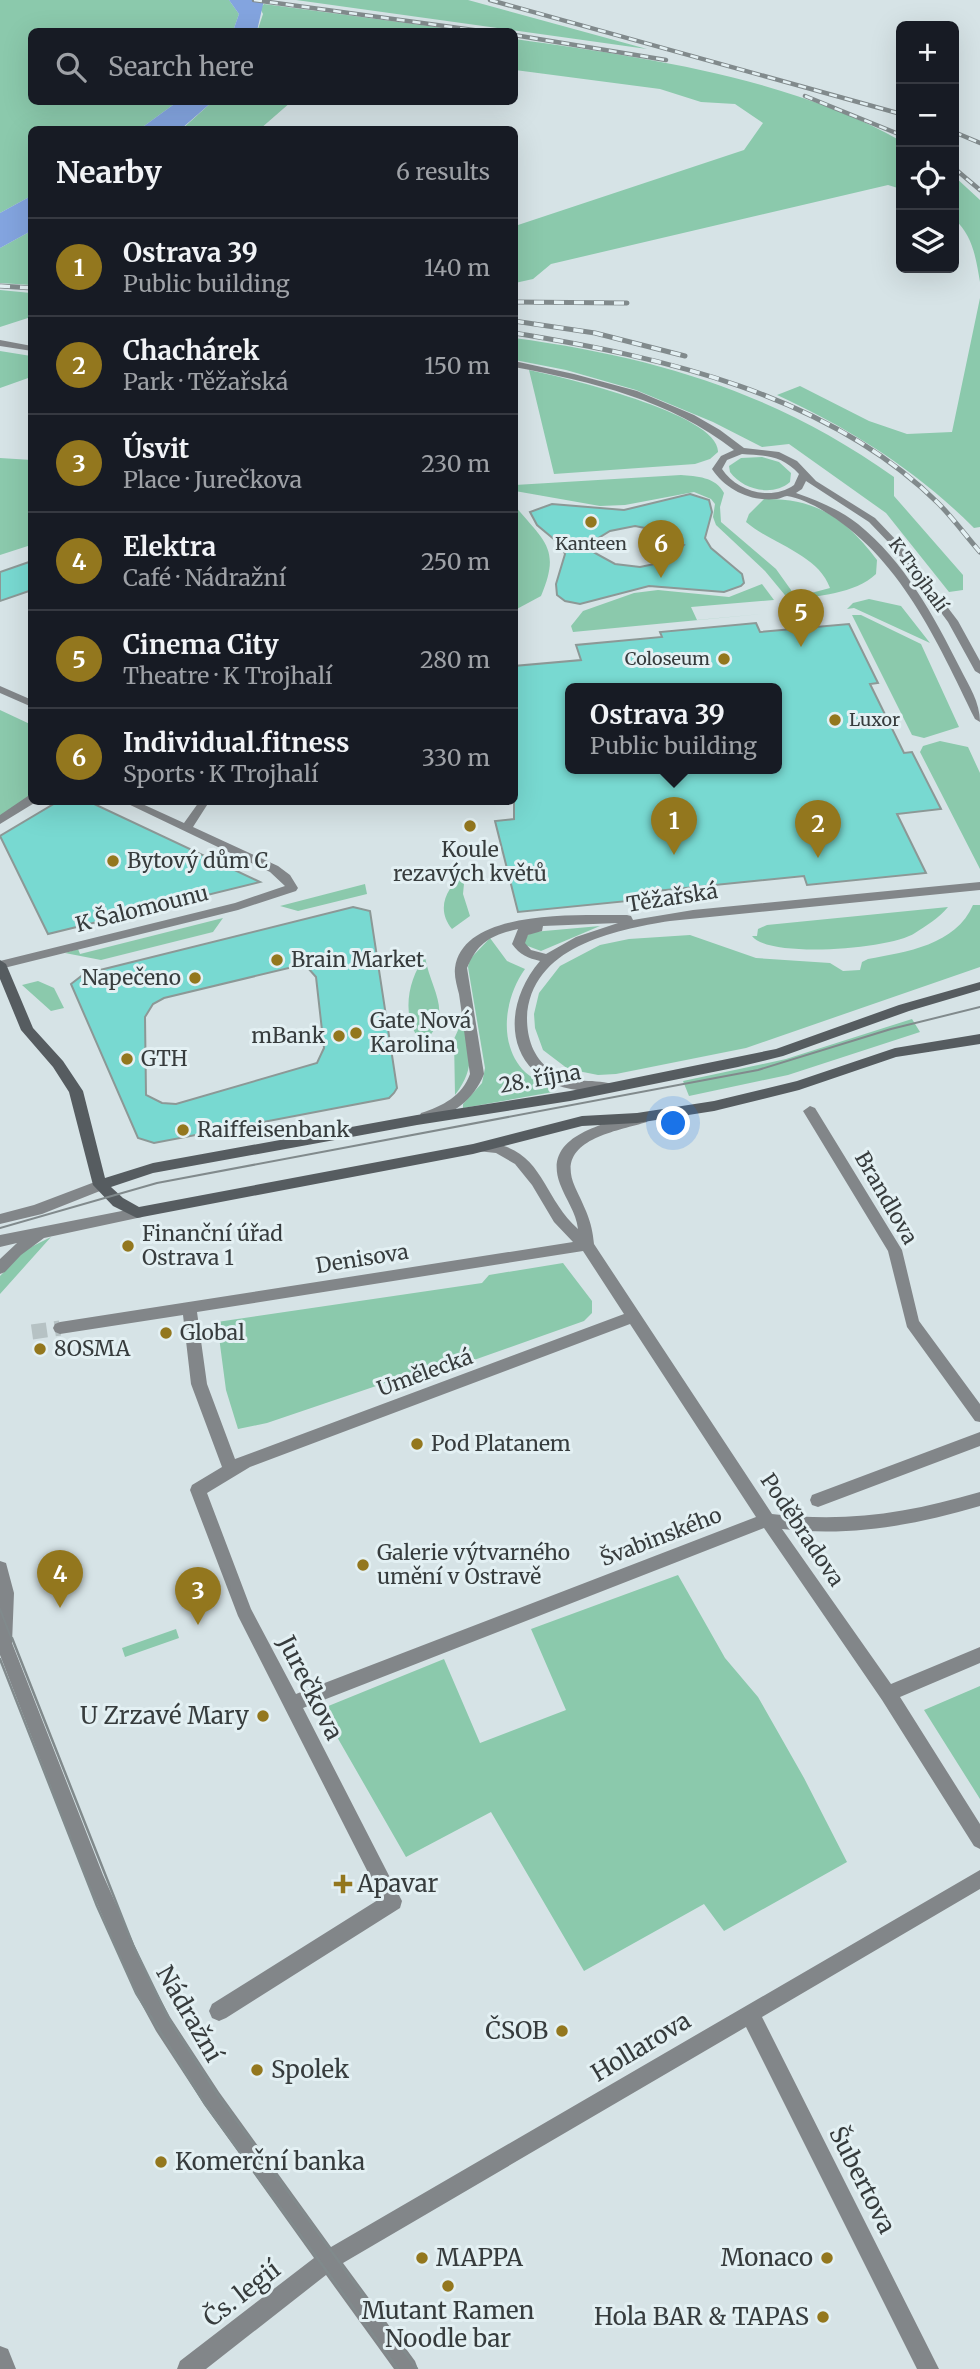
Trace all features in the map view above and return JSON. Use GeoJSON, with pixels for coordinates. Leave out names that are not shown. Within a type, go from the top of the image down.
{"type":"FeatureCollection","features":[{"type":"Feature","properties":{"kind":"street"},"geometry":{"type":"LineString","coordinates":[[0,343],[28,348]]}},
{"type":"Feature","properties":{"kind":"street"},"geometry":{"type":"LineString","coordinates":[[518,365],[593,381],[657,402],[722,434],[741,451]]}},
{"type":"Feature","properties":{"kind":"street","name":"K Trojhalí"},"geometry":{"type":"LineString","coordinates":[[980,671],[953,621],[890,537],[859,511],[803,476],[794,463],[779,455],[741,451],[724,458],[718,465],[718,473],[727,483],[756,495],[787,493],[830,507],[868,537],[936,630],[980,719]]}},
{"type":"Feature","properties":{"kind":"street"},"geometry":{"type":"LineString","coordinates":[[787,493],[798,488],[803,476]]}},
{"type":"Feature","properties":{"kind":"street"},"geometry":{"type":"LineString","coordinates":[[0,689],[28,702]]}},
{"type":"Feature","properties":{"kind":"street"},"geometry":{"type":"LineString","coordinates":[[0,820],[28,802]]}},
{"type":"Feature","properties":{"kind":"street"},"geometry":{"type":"LineString","coordinates":[[138,805],[187,827],[202,805]]}},
{"type":"Feature","properties":{"kind":"street","name":"K Šalomounu"},"geometry":{"type":"LineString","coordinates":[[0,965],[238,906],[292,888],[286,878],[274,869],[187,827]]}},
{"type":"Feature","properties":{"kind":"street","name":"Těžařská"},"geometry":{"type":"LineString","coordinates":[[624,1084],[597,1088],[570,1085],[546,1074],[528,1055],[519,1023],[521,1001],[532,977],[547,959],[578,940],[653,918],[980,886]]}},
{"type":"Feature","properties":{"kind":"street"},"geometry":{"type":"LineString","coordinates":[[417,1120],[455,1104],[475,1081],[478,1065],[461,968],[470,947],[485,934],[507,926],[653,918]]}},
{"type":"Feature","properties":{"kind":"street"},"geometry":{"type":"LineString","coordinates":[[547,959],[524,951],[519,946],[518,938],[532,929],[563,923]]}},
{"type":"Feature","properties":{"kind":"street"},"geometry":{"type":"LineString","coordinates":[[0,965],[27,1030],[58,1064],[76,1091],[100,1185],[118,1202],[137,1213]]}},
{"type":"Feature","properties":{"kind":"street","name":"28. října"},"geometry":{"type":"LineString","coordinates":[[0,1219],[37,1210],[153,1168],[417,1120],[561,1098],[778,1053],[904,1008],[980,986]]}},
{"type":"Feature","properties":{"kind":"street"},"geometry":{"type":"LineString","coordinates":[[0,1241],[482,1147],[582,1121],[646,1117],[753,1097],[874,1059],[929,1046],[980,1039]]}},
{"type":"Feature","properties":{"kind":"street","name":"Brandlova"},"geometry":{"type":"LineString","coordinates":[[810,1111],[895,1250],[912,1323],[980,1416]]}},
{"type":"Feature","properties":{"kind":"street","name":"Poděbradova"},"geometry":{"type":"LineString","coordinates":[[587,1245],[586,1216],[564,1179],[565,1156],[575,1143],[589,1134],[646,1117]]}},
{"type":"Feature","properties":{"kind":"street","name":"Poděbradova"},"geometry":{"type":"LineString","coordinates":[[482,1147],[500,1148],[517,1154],[560,1220],[587,1245],[767,1520],[888,1694],[980,1840]]}},
{"type":"Feature","properties":{"kind":"street"},"geometry":{"type":"LineString","coordinates":[[0,1268],[31,1240],[54,1230]]}},
{"type":"Feature","properties":{"kind":"street","name":"Denisova"},"geometry":{"type":"LineString","coordinates":[[61,1328],[587,1245]]}},
{"type":"Feature","properties":{"kind":"street"},"geometry":{"type":"LineString","coordinates":[[189,1307],[199,1384],[211,1423],[230,1468]]}},
{"type":"Feature","properties":{"kind":"street","name":"Umělecká"},"geometry":{"type":"LineString","coordinates":[[230,1468],[634,1316]]}},
{"type":"Feature","properties":{"kind":"street"},"geometry":{"type":"LineString","coordinates":[[818,1500],[980,1439]]}},
{"type":"Feature","properties":{"kind":"street","name":"Jurečkova"},"geometry":{"type":"LineString","coordinates":[[219,2011],[393,1901],[244,1611],[198,1490],[230,1468]]}},
{"type":"Feature","properties":{"kind":"street"},"geometry":{"type":"LineString","coordinates":[[767,1520],[810,1527],[855,1526],[918,1518],[980,1499]]}},
{"type":"Feature","properties":{"kind":"street","name":"Švabinského"},"geometry":{"type":"LineString","coordinates":[[291,1704],[767,1520]]}},
{"type":"Feature","properties":{"kind":"street","name":"Nádražní"},"geometry":{"type":"LineString","coordinates":[[0,1568],[6,1593],[2,1642],[124,1950],[158,2015],[212,2099],[407,2369]]}},
{"type":"Feature","properties":{"kind":"street"},"geometry":{"type":"LineString","coordinates":[[888,1694],[980,1655]]}},
{"type":"Feature","properties":{"kind":"street","name":"Hollarova"},"geometry":{"type":"LineString","coordinates":[[329,2260],[980,1879]]}},
{"type":"Feature","properties":{"kind":"street","name":"Šubertova"},"geometry":{"type":"LineString","coordinates":[[750,2014],[928,2369]]}},
{"type":"Feature","properties":{"kind":"street","name":"Čs. legií"},"geometry":{"type":"LineString","coordinates":[[187,2369],[329,2260]]}},
{"type":"Feature","properties":{"kind":"street"},"geometry":{"type":"LineString","coordinates":[[0,2357],[5,2369]]}},
{"type":"Feature","properties":{"kind":"green space"},"geometry":{"type":"Polygon","coordinates":[[[0,0],[229,0],[239,14],[234,28],[28,28],[28,105],[173,105],[144,126],[28,126],[28,198],[0,213],[0,0]]]}},
{"type":"Feature","properties":{"kind":"green space"},"geometry":{"type":"Polygon","coordinates":[[[296,0],[468,0],[647,49],[518,31],[518,28],[497,28],[296,0]]]}},
{"type":"Feature","properties":{"kind":"green space"},"geometry":{"type":"Polygon","coordinates":[[[264,4],[444,28],[258,28],[263,14],[260,8],[264,4]]]}},
{"type":"Feature","properties":{"kind":"green space"},"geometry":{"type":"Polygon","coordinates":[[[518,39],[663,62],[713,73],[762,85],[857,119],[896,138],[896,187],[888,185],[551,264],[533,279],[518,282],[518,225],[744,150],[763,123],[735,104],[701,102],[660,89],[518,70],[518,39]]]}},
{"type":"Feature","properties":{"kind":"green space"},"geometry":{"type":"Polygon","coordinates":[[[209,105],[288,105],[263,126],[185,126],[209,105]]]}},
{"type":"Feature","properties":{"kind":"green space"},"geometry":{"type":"Polygon","coordinates":[[[959,181],[980,200],[980,282],[970,240],[960,225],[959,181]]]}},
{"type":"Feature","properties":{"kind":"green space"},"geometry":{"type":"Polygon","coordinates":[[[28,233],[28,285],[0,283],[0,248],[28,233]]]}},
{"type":"Feature","properties":{"kind":"green space"},"geometry":{"type":"Polygon","coordinates":[[[0,290],[28,293],[28,318],[0,327],[0,290]]]}},
{"type":"Feature","properties":{"kind":"green space"},"geometry":{"type":"Polygon","coordinates":[[[980,298],[980,527],[974,528],[906,469],[881,452],[831,422],[777,395],[800,386],[869,421],[907,434],[952,432],[980,298]]]}},
{"type":"Feature","properties":{"kind":"green space"},"geometry":{"type":"Polygon","coordinates":[[[518,339],[617,356],[666,368],[759,401],[805,423],[894,477],[894,496],[963,575],[963,590],[949,592],[886,513],[789,444],[762,447],[713,422],[636,390],[566,370],[518,361],[518,339]]]}},
{"type":"Feature","properties":{"kind":"green space"},"geometry":{"type":"Polygon","coordinates":[[[0,351],[28,356],[28,378],[0,388],[0,351]]]}},
{"type":"Feature","properties":{"kind":"green space"},"geometry":{"type":"Polygon","coordinates":[[[529,370],[604,389],[668,411],[694,424],[712,438],[718,452],[710,459],[695,464],[554,474],[529,370]]]}},
{"type":"Feature","properties":{"kind":"green space"},"geometry":{"type":"Polygon","coordinates":[[[762,457],[779,462],[791,473],[790,482],[775,489],[758,489],[742,483],[730,472],[729,466],[741,458],[762,457]]]}},
{"type":"Feature","properties":{"kind":"green space"},"geometry":{"type":"Polygon","coordinates":[[[0,458],[28,460],[28,546],[0,555],[0,458]]]}},
{"type":"Feature","properties":{"kind":"green space"},"geometry":{"type":"Polygon","coordinates":[[[681,475],[705,478],[716,484],[724,493],[720,507],[721,522],[776,569],[796,597],[830,588],[824,576],[805,558],[746,522],[749,514],[764,499],[800,502],[842,522],[877,560],[876,574],[847,590],[789,600],[765,571],[716,525],[713,517],[715,504],[711,499],[694,492],[625,505],[600,506],[518,492],[518,485],[681,475]]]}},
{"type":"Feature","properties":{"kind":"green space"},"geometry":{"type":"Polygon","coordinates":[[[518,510],[547,547],[550,567],[541,596],[518,608],[518,510]]]}},
{"type":"Feature","properties":{"kind":"green space"},"geometry":{"type":"Polygon","coordinates":[[[762,584],[774,600],[691,607],[697,620],[835,607],[573,632],[571,626],[583,611],[634,593],[658,590],[729,597],[762,584]]]}},
{"type":"Feature","properties":{"kind":"green space"},"geometry":{"type":"Polygon","coordinates":[[[869,599],[901,606],[930,643],[854,608],[847,609],[853,603],[869,599]]]}},
{"type":"Feature","properties":{"kind":"green space"},"geometry":{"type":"Polygon","coordinates":[[[852,615],[861,615],[921,644],[959,727],[924,738],[912,735],[852,615]]]}},
{"type":"Feature","properties":{"kind":"green space"},"geometry":{"type":"Polygon","coordinates":[[[0,710],[28,723],[28,801],[0,820],[0,710]]]}},
{"type":"Feature","properties":{"kind":"green space"},"geometry":{"type":"Polygon","coordinates":[[[940,741],[968,747],[980,773],[980,869],[920,752],[923,746],[940,741]]]}},
{"type":"Feature","properties":{"kind":"green space"},"geometry":{"type":"Polygon","coordinates":[[[465,873],[463,894],[470,916],[452,929],[444,913],[445,898],[465,873]]]}},
{"type":"Feature","properties":{"kind":"green space"},"geometry":{"type":"Polygon","coordinates":[[[365,884],[367,894],[298,911],[280,906],[365,884]]]}},
{"type":"Feature","properties":{"kind":"green space"},"geometry":{"type":"Polygon","coordinates":[[[973,905],[980,905],[980,967],[746,1048],[616,1074],[598,1075],[568,1069],[543,1050],[535,1028],[534,1014],[539,993],[560,966],[600,945],[629,939],[690,935],[756,958],[830,963],[843,971],[860,970],[862,962],[868,959],[913,949],[942,938],[965,919],[973,905]]]}},
{"type":"Feature","properties":{"kind":"green space"},"geometry":{"type":"Polygon","coordinates":[[[948,907],[937,918],[902,939],[858,947],[781,947],[763,943],[752,936],[757,936],[758,929],[767,925],[948,907]]]}},
{"type":"Feature","properties":{"kind":"green space"},"geometry":{"type":"Polygon","coordinates":[[[223,918],[213,932],[101,960],[65,953],[78,949],[80,954],[223,918]]]}},
{"type":"Feature","properties":{"kind":"green space"},"geometry":{"type":"Polygon","coordinates":[[[600,926],[541,951],[525,945],[525,937],[533,932],[600,926]]]}},
{"type":"Feature","properties":{"kind":"green space"},"geometry":{"type":"Polygon","coordinates":[[[490,938],[507,961],[525,969],[513,992],[507,1019],[507,1032],[514,1058],[522,1069],[553,1092],[463,1108],[463,1104],[482,1083],[485,1068],[468,967],[470,959],[490,938]]]}},
{"type":"Feature","properties":{"kind":"green space"},"geometry":{"type":"Polygon","coordinates":[[[425,957],[439,1012],[433,1032],[423,1043],[411,1024],[409,1000],[414,977],[425,957]]]}},
{"type":"Feature","properties":{"kind":"green space"},"geometry":{"type":"Polygon","coordinates":[[[38,981],[54,988],[64,1008],[51,1011],[22,985],[38,981]]]}},
{"type":"Feature","properties":{"kind":"green space"},"geometry":{"type":"Polygon","coordinates":[[[464,1017],[469,1067],[455,1095],[454,1039],[464,1017]]]}},
{"type":"Feature","properties":{"kind":"green space"},"geometry":{"type":"Polygon","coordinates":[[[912,1019],[920,1032],[788,1075],[689,1096],[683,1081],[786,1059],[912,1019]]]}},
{"type":"Feature","properties":{"kind":"green space"},"geometry":{"type":"Polygon","coordinates":[[[51,1237],[0,1294],[0,1276],[25,1250],[51,1237]]]}},
{"type":"Feature","properties":{"kind":"green space"},"geometry":{"type":"Polygon","coordinates":[[[563,1263],[592,1301],[592,1313],[584,1321],[457,1366],[441,1364],[267,1423],[238,1429],[226,1390],[217,1322],[482,1283],[489,1275],[563,1263]]]}},
{"type":"Feature","properties":{"kind":"green space"},"geometry":{"type":"Polygon","coordinates":[[[678,1575],[725,1658],[758,1697],[847,1862],[724,1931],[704,1904],[584,1971],[491,1812],[406,1857],[321,1709],[444,1659],[480,1743],[566,1710],[531,1629],[678,1575]]]}},
{"type":"Feature","properties":{"kind":"green space"},"geometry":{"type":"Polygon","coordinates":[[[176,1629],[179,1638],[125,1657],[122,1648],[176,1629]]]}},
{"type":"Feature","properties":{"kind":"green space"},"geometry":{"type":"Polygon","coordinates":[[[980,1686],[980,1799],[924,1710],[980,1686]]]}},
{"type":"Feature","properties":{"kind":"water"},"geometry":{"type":"Polygon","coordinates":[[[229,0],[264,0],[258,28],[234,28],[239,14],[229,0]]]}},
{"type":"Feature","properties":{"kind":"water"},"geometry":{"type":"Polygon","coordinates":[[[173,105],[209,105],[184,126],[144,126],[173,105]]]}},
{"type":"Feature","properties":{"kind":"water"},"geometry":{"type":"Polygon","coordinates":[[[28,198],[28,233],[0,248],[0,213],[28,198]]]}},
{"type":"Feature","properties":{"kind":"building"},"geometry":{"type":"Polygon","coordinates":[[[690,494],[709,500],[712,512],[705,538],[711,548],[742,574],[744,583],[724,592],[649,586],[580,604],[565,601],[557,595],[556,584],[565,554],[561,545],[537,525],[530,512],[552,504],[624,510],[690,494]],[[635,526],[610,531],[584,547],[615,564],[640,567],[664,562],[684,545],[660,531],[635,526]]]}},
{"type":"Feature","properties":{"kind":"building"},"geometry":{"type":"Polygon","coordinates":[[[28,562],[28,591],[0,601],[0,572],[28,562]]]}},
{"type":"Feature","properties":{"kind":"building"},"geometry":{"type":"Polygon","coordinates":[[[756,623],[760,632],[849,624],[878,683],[870,684],[904,753],[912,752],[941,809],[897,814],[926,873],[807,885],[804,876],[645,892],[648,899],[518,912],[495,821],[514,819],[514,805],[518,805],[518,666],[581,660],[576,645],[662,637],[660,632],[756,623]]]}},
{"type":"Feature","properties":{"kind":"building","name":"Bytový dům C"},"geometry":{"type":"Polygon","coordinates":[[[52,805],[96,805],[260,882],[48,934],[0,836],[52,805]]]}},
{"type":"Feature","properties":{"kind":"building","name":"Gate Nová Karolina"},"geometry":{"type":"Polygon","coordinates":[[[353,907],[370,911],[397,1088],[389,1098],[154,1143],[138,1138],[71,984],[84,974],[353,907]],[[297,966],[164,998],[153,1004],[145,1017],[146,1095],[162,1103],[176,1104],[317,1063],[324,1048],[316,977],[308,968],[297,966]]]}},
{"type":"Feature","properties":{"kind":"tunnel"},"geometry":{"type":"LineString","coordinates":[[32,1332],[60,1328]]}},
{"type":"Feature","properties":{"kind":"tram line"},"geometry":{"type":"LineString","coordinates":[[0,1228],[157,1183],[758,1070],[891,1029],[980,1007]]}},
{"type":"Feature","properties":{"kind":"tram line"},"geometry":{"type":"LineString","coordinates":[[0,1609],[12,1640]]}},
{"type":"Feature","properties":{"kind":"tram line"},"geometry":{"type":"LineString","coordinates":[[12,1638],[133,1945],[169,2019],[218,2095],[417,2369]]}},
{"type":"Feature","properties":{"kind":"tram line"},"geometry":{"type":"LineString","coordinates":[[0,1659],[97,1906],[136,1993],[205,2104],[398,2369]]}},
{"type":"Feature","properties":{"kind":"railway"},"geometry":{"type":"LineString","coordinates":[[254,0],[459,28]]}},
{"type":"Feature","properties":{"kind":"railway"},"geometry":{"type":"LineString","coordinates":[[490,0],[896,113]]}},
{"type":"Feature","properties":{"kind":"railway"},"geometry":{"type":"LineString","coordinates":[[518,36],[666,60]]}},
{"type":"Feature","properties":{"kind":"railway"},"geometry":{"type":"LineString","coordinates":[[805,96],[896,133]]}},
{"type":"Feature","properties":{"kind":"railway"},"geometry":{"type":"LineString","coordinates":[[959,134],[980,143]]}},
{"type":"Feature","properties":{"kind":"railway"},"geometry":{"type":"LineString","coordinates":[[959,172],[980,190]]}},
{"type":"Feature","properties":{"kind":"railway"},"geometry":{"type":"LineString","coordinates":[[0,286],[28,288]]}},
{"type":"Feature","properties":{"kind":"railway"},"geometry":{"type":"LineString","coordinates":[[518,302],[627,303]]}},
{"type":"Feature","properties":{"kind":"railway"},"geometry":{"type":"LineString","coordinates":[[518,322],[595,333],[685,356]]}},
{"type":"Feature","properties":{"kind":"railway"},"geometry":{"type":"LineString","coordinates":[[518,334],[627,354],[684,369],[740,386],[794,408],[846,434],[894,465],[938,503],[980,552]]}},
{"type":"Feature","properties":{"kind":"place","name":"Kanteen"},"geometry":{"type":"Point","coordinates":[591,522]}},
{"type":"Feature","properties":{"kind":"place","name":"Individual.fitness"},"geometry":{"type":"Point","coordinates":[661,578]}},
{"type":"Feature","properties":{"kind":"place","name":"Cinema City"},"geometry":{"type":"Point","coordinates":[801,647]}},
{"type":"Feature","properties":{"kind":"place","name":"Coloseum"},"geometry":{"type":"Point","coordinates":[724,659]}},
{"type":"Feature","properties":{"kind":"place","name":"Luxor"},"geometry":{"type":"Point","coordinates":[835,720]}},
{"type":"Feature","properties":{"kind":"place","name":"Koule rezavých květů"},"geometry":{"type":"Point","coordinates":[470,826]}},
{"type":"Feature","properties":{"kind":"place","name":"Ostrava 39"},"geometry":{"type":"Point","coordinates":[674,855]}},
{"type":"Feature","properties":{"kind":"place","name":"Chachárek"},"geometry":{"type":"Point","coordinates":[818,858]}},
{"type":"Feature","properties":{"kind":"place","name":"Bytový dům C"},"geometry":{"type":"Point","coordinates":[113,861]}},
{"type":"Feature","properties":{"kind":"place","name":"Brain Market"},"geometry":{"type":"Point","coordinates":[277,960]}},
{"type":"Feature","properties":{"kind":"place","name":"Napečeno"},"geometry":{"type":"Point","coordinates":[195,978]}},
{"type":"Feature","properties":{"kind":"place","name":"Gate Nová Karolina"},"geometry":{"type":"Point","coordinates":[356,1033]}},
{"type":"Feature","properties":{"kind":"place","name":"mBank"},"geometry":{"type":"Point","coordinates":[339,1036]}},
{"type":"Feature","properties":{"kind":"place","name":"GTH"},"geometry":{"type":"Point","coordinates":[127,1059]}},
{"type":"Feature","properties":{"kind":"place","name":"Raiffeisenbank"},"geometry":{"type":"Point","coordinates":[183,1130]}},
{"type":"Feature","properties":{"kind":"place","name":"Finanční úřad Ostrava 1"},"geometry":{"type":"Point","coordinates":[128,1246]}},
{"type":"Feature","properties":{"kind":"place","name":"Global"},"geometry":{"type":"Point","coordinates":[166,1333]}},
{"type":"Feature","properties":{"kind":"place","name":"8OSMA"},"geometry":{"type":"Point","coordinates":[40,1349]}},
{"type":"Feature","properties":{"kind":"place","name":"Pod Platanem"},"geometry":{"type":"Point","coordinates":[417,1444]}},
{"type":"Feature","properties":{"kind":"place","name":"Galerie výtvarného umění v Ostravě"},"geometry":{"type":"Point","coordinates":[363,1565]}},
{"type":"Feature","properties":{"kind":"place","name":"Elektra"},"geometry":{"type":"Point","coordinates":[60,1608]}},
{"type":"Feature","properties":{"kind":"place","name":"Úsvit"},"geometry":{"type":"Point","coordinates":[198,1625]}},
{"type":"Feature","properties":{"kind":"place","name":"U Zrzavé Mary"},"geometry":{"type":"Point","coordinates":[263,1716]}},
{"type":"Feature","properties":{"kind":"place","name":"Apavar"},"geometry":{"type":"Point","coordinates":[343,1884]}},
{"type":"Feature","properties":{"kind":"place","name":"ČSOB"},"geometry":{"type":"Point","coordinates":[562,2031]}},
{"type":"Feature","properties":{"kind":"place","name":"Spolek"},"geometry":{"type":"Point","coordinates":[257,2070]}},
{"type":"Feature","properties":{"kind":"place","name":"Komerční banka"},"geometry":{"type":"Point","coordinates":[161,2162]}},
{"type":"Feature","properties":{"kind":"place","name":"MAPPA"},"geometry":{"type":"Point","coordinates":[422,2258]}},
{"type":"Feature","properties":{"kind":"place","name":"Monaco"},"geometry":{"type":"Point","coordinates":[827,2258]}},
{"type":"Feature","properties":{"kind":"place","name":"Mutant Ramen Noodle bar"},"geometry":{"type":"Point","coordinates":[448,2286]}},
{"type":"Feature","properties":{"kind":"place","name":"Hola BAR & TAPAS"},"geometry":{"type":"Point","coordinates":[823,2317]}}]}
